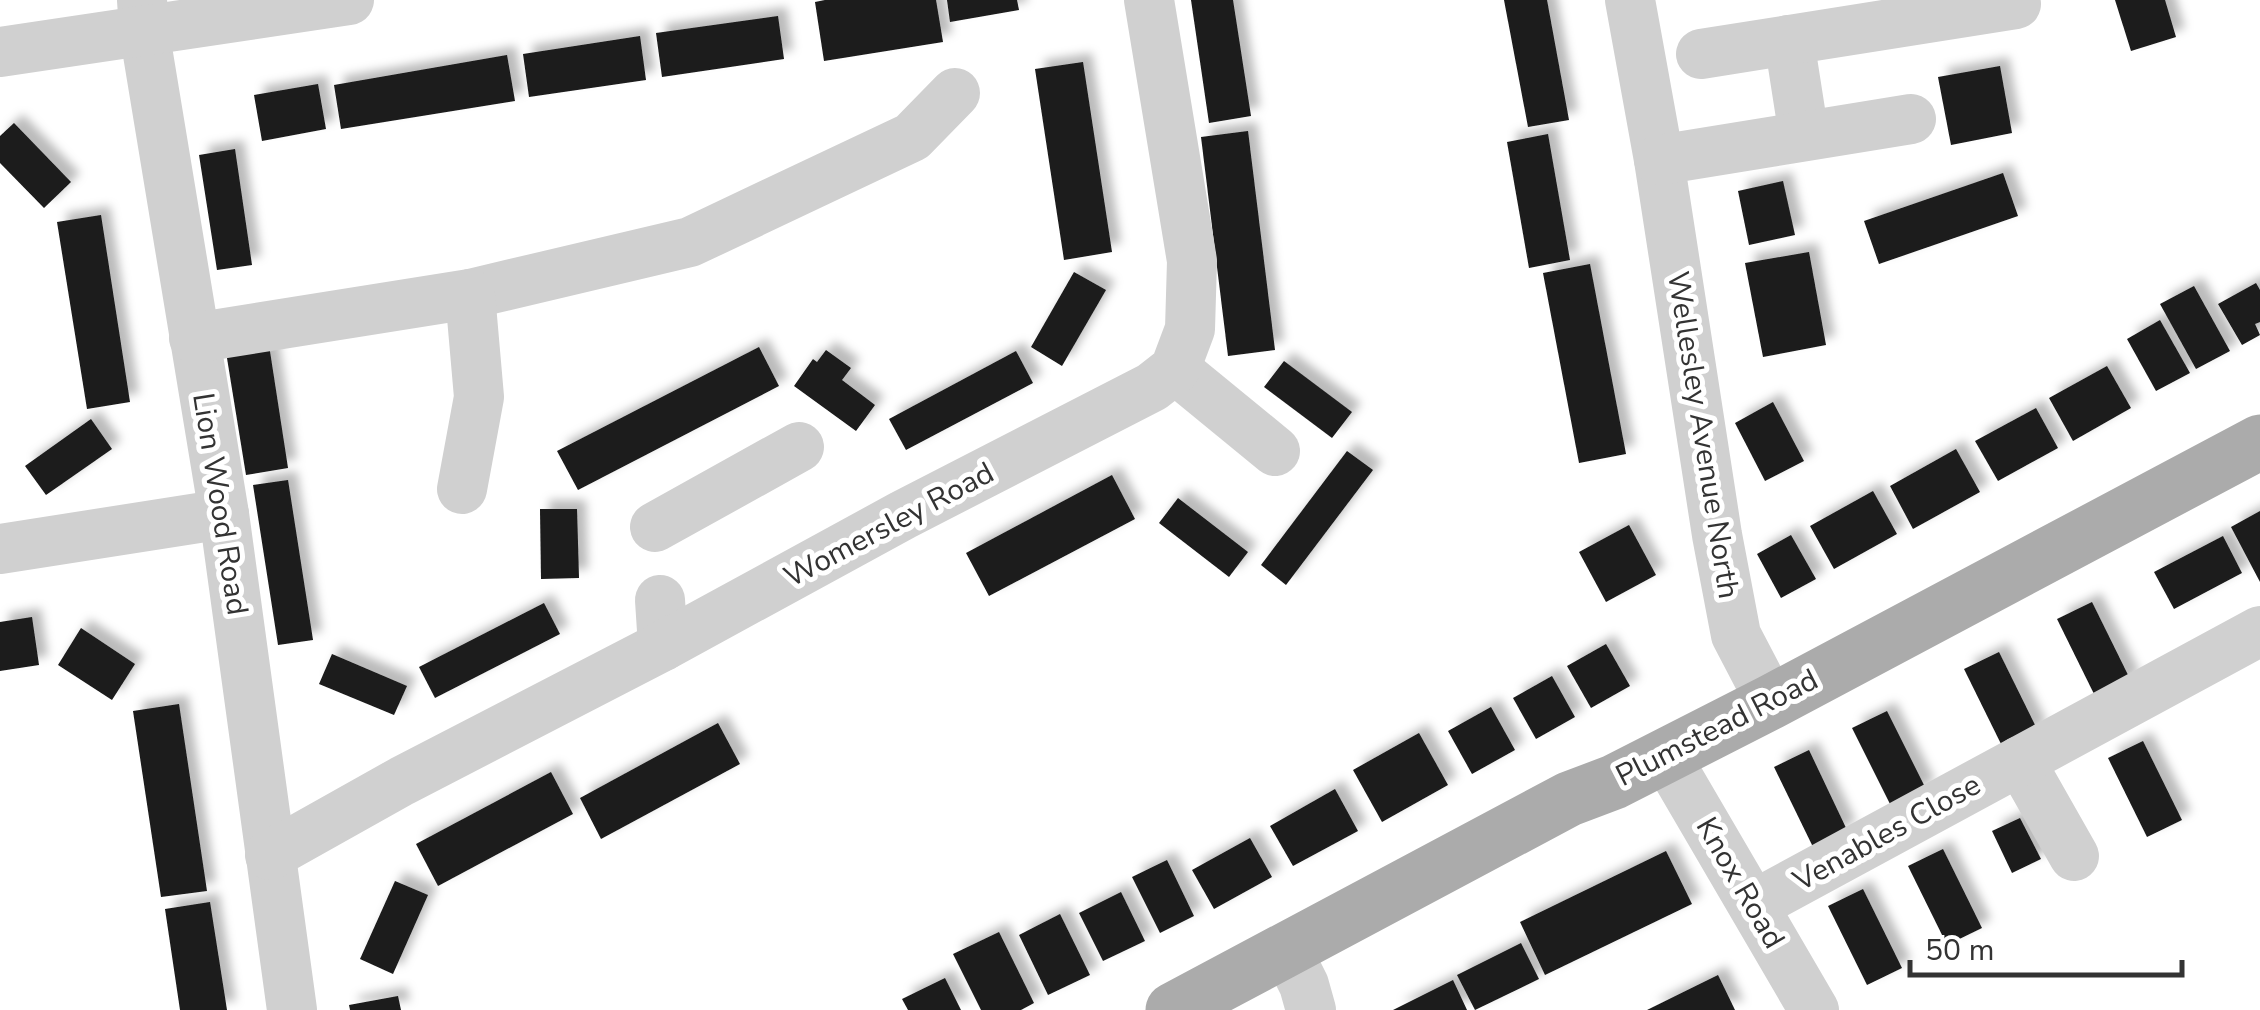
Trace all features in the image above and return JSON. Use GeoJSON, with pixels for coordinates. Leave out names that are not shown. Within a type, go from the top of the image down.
{"type":"FeatureCollection","features":[{"type":"Feature","properties":{"kind":"main road","name":"Plumstead Road"},"geometry":{"type":"LineString","coordinates":[[1173,1010],[1569,800],[1614,782],[1771,702],[2260,442]]}},
{"type":"Feature","properties":{"kind":"street"},"geometry":{"type":"LineString","coordinates":[[0,52],[143,15],[349,0]]}},
{"type":"Feature","properties":{"kind":"street"},"geometry":{"type":"LineString","coordinates":[[1149,0],[1192,260],[1190,329],[1175,369],[1276,451]]}},
{"type":"Feature","properties":{"kind":"street","name":"Wellesley Avenue North"},"geometry":{"type":"LineString","coordinates":[[1630,0],[1736,635],[1771,702]]}},
{"type":"Feature","properties":{"kind":"street"},"geometry":{"type":"LineString","coordinates":[[1702,54],[2016,4]]}},
{"type":"Feature","properties":{"kind":"street","name":"Lion Wood Road"},"geometry":{"type":"LineString","coordinates":[[143,15],[224,514],[292,1010]]}},
{"type":"Feature","properties":{"kind":"street"},"geometry":{"type":"LineString","coordinates":[[1789,40],[1804,136]]}},
{"type":"Feature","properties":{"kind":"street"},"geometry":{"type":"LineString","coordinates":[[194,338],[470,294],[690,242],[912,137],[955,93]]}},
{"type":"Feature","properties":{"kind":"street"},"geometry":{"type":"LineString","coordinates":[[1659,160],[1911,119]]}},
{"type":"Feature","properties":{"kind":"street"},"geometry":{"type":"LineString","coordinates":[[462,490],[480,396],[470,294]]}},
{"type":"Feature","properties":{"kind":"street","name":"Womersley Road"},"geometry":{"type":"LineString","coordinates":[[270,855],[402,781],[661,624],[886,500],[1152,387],[1175,369]]}},
{"type":"Feature","properties":{"kind":"street"},"geometry":{"type":"LineString","coordinates":[[656,527],[799,447]]}},
{"type":"Feature","properties":{"kind":"street"},"geometry":{"type":"LineString","coordinates":[[0,549],[224,514]]}},
{"type":"Feature","properties":{"kind":"street","name":"Venables Close"},"geometry":{"type":"LineString","coordinates":[[1754,906],[2029,777],[2244,654]]}},
{"type":"Feature","properties":{"kind":"street","name":"Knox Road"},"geometry":{"type":"LineString","coordinates":[[1665,756],[1814,1010]]}},
{"type":"Feature","properties":{"kind":"street"},"geometry":{"type":"LineString","coordinates":[[2029,777],[2074,856]]}},
{"type":"Feature","properties":{"kind":"street"},"geometry":{"type":"LineString","coordinates":[[1287,951],[1304,986],[1310,1010]]}},
{"type":"Feature","properties":{"kind":"building"},"geometry":{"type":"Polygon","coordinates":[[[936,0],[943,42],[824,61],[815,2],[936,0]]]}},
{"type":"Feature","properties":{"kind":"building"},"geometry":{"type":"Polygon","coordinates":[[[947,0],[1017,0],[1019,10],[950,22],[947,0]]]}},
{"type":"Feature","properties":{"kind":"building"},"geometry":{"type":"Polygon","coordinates":[[[1191,0],[1233,0],[1251,116],[1209,123],[1191,0]]]}},
{"type":"Feature","properties":{"kind":"building"},"geometry":{"type":"Polygon","coordinates":[[[1504,0],[1547,0],[1569,120],[1528,127],[1504,0]]]}},
{"type":"Feature","properties":{"kind":"building"},"geometry":{"type":"Polygon","coordinates":[[[2115,0],[2165,0],[2176,37],[2131,51],[2115,0]]]}},
{"type":"Feature","properties":{"kind":"building"},"geometry":{"type":"Polygon","coordinates":[[[778,16],[784,59],[662,77],[656,33],[778,16]]]}},
{"type":"Feature","properties":{"kind":"building"},"geometry":{"type":"Polygon","coordinates":[[[640,36],[646,80],[529,97],[523,54],[640,36]]]}},
{"type":"Feature","properties":{"kind":"building"},"geometry":{"type":"Polygon","coordinates":[[[507,55],[515,101],[341,129],[334,85],[507,55]]]}},
{"type":"Feature","properties":{"kind":"building"},"geometry":{"type":"Polygon","coordinates":[[[1083,62],[1112,252],[1064,260],[1035,69],[1083,62]]]}},
{"type":"Feature","properties":{"kind":"building"},"geometry":{"type":"Polygon","coordinates":[[[2000,66],[2012,133],[1951,145],[1938,77],[2000,66]]]}},
{"type":"Feature","properties":{"kind":"building"},"geometry":{"type":"Polygon","coordinates":[[[318,84],[326,129],[262,141],[254,95],[318,84]]]}},
{"type":"Feature","properties":{"kind":"building"},"geometry":{"type":"Polygon","coordinates":[[[14,123],[71,182],[44,208],[0,163],[0,136],[14,123]]]}},
{"type":"Feature","properties":{"kind":"building"},"geometry":{"type":"Polygon","coordinates":[[[1248,131],[1275,350],[1228,356],[1201,137],[1248,131]]]}},
{"type":"Feature","properties":{"kind":"building"},"geometry":{"type":"Polygon","coordinates":[[[1548,134],[1570,260],[1529,268],[1507,142],[1548,134]]]}},
{"type":"Feature","properties":{"kind":"building"},"geometry":{"type":"Polygon","coordinates":[[[235,149],[252,265],[217,270],[199,155],[235,149]]]}},
{"type":"Feature","properties":{"kind":"building"},"geometry":{"type":"Polygon","coordinates":[[[2003,173],[2018,216],[1879,264],[1864,221],[2003,173]]]}},
{"type":"Feature","properties":{"kind":"building"},"geometry":{"type":"Polygon","coordinates":[[[1783,181],[1795,235],[1749,245],[1738,191],[1783,181]]]}},
{"type":"Feature","properties":{"kind":"building"},"geometry":{"type":"Polygon","coordinates":[[[101,215],[130,402],[87,409],[57,222],[101,215]]]}},
{"type":"Feature","properties":{"kind":"building"},"geometry":{"type":"Polygon","coordinates":[[[1809,252],[1826,345],[1763,357],[1745,263],[1809,252]]]}},
{"type":"Feature","properties":{"kind":"building"},"geometry":{"type":"Polygon","coordinates":[[[1590,264],[1626,454],[1579,463],[1543,273],[1590,264]]]}},
{"type":"Feature","properties":{"kind":"building"},"geometry":{"type":"Polygon","coordinates":[[[1074,272],[1106,290],[1062,366],[1031,347],[1074,272]]]}},
{"type":"Feature","properties":{"kind":"building"},"geometry":{"type":"Polygon","coordinates":[[[2256,283],[2260,290],[2260,322],[2255,324],[2260,335],[2242,345],[2218,304],[2256,283]]]}},
{"type":"Feature","properties":{"kind":"building"},"geometry":{"type":"Polygon","coordinates":[[[2194,286],[2230,351],[2196,369],[2160,304],[2194,286]]]}},
{"type":"Feature","properties":{"kind":"building"},"geometry":{"type":"Polygon","coordinates":[[[2160,320],[2190,373],[2156,391],[2127,339],[2160,320]]]}},
{"type":"Feature","properties":{"kind":"building"},"geometry":{"type":"Polygon","coordinates":[[[269,345],[288,468],[246,475],[226,352],[269,345]]]}},
{"type":"Feature","properties":{"kind":"building"},"geometry":{"type":"Polygon","coordinates":[[[759,347],[779,386],[578,490],[557,451],[759,347]]]}},
{"type":"Feature","properties":{"kind":"building"},"geometry":{"type":"Polygon","coordinates":[[[826,350],[851,368],[842,380],[875,405],[856,431],[794,386],[813,359],[817,362],[826,350]]]}},
{"type":"Feature","properties":{"kind":"building"},"geometry":{"type":"Polygon","coordinates":[[[1016,351],[1033,383],[906,450],[889,419],[1016,351]]]}},
{"type":"Feature","properties":{"kind":"building"},"geometry":{"type":"Polygon","coordinates":[[[1284,361],[1352,412],[1332,438],[1264,387],[1284,361]]]}},
{"type":"Feature","properties":{"kind":"building"},"geometry":{"type":"Polygon","coordinates":[[[2107,366],[2131,408],[2073,441],[2049,398],[2107,366]]]}},
{"type":"Feature","properties":{"kind":"building"},"geometry":{"type":"Polygon","coordinates":[[[1773,402],[1804,461],[1765,481],[1735,423],[1773,402]]]}},
{"type":"Feature","properties":{"kind":"building"},"geometry":{"type":"Polygon","coordinates":[[[2036,408],[2058,448],[1998,481],[1975,441],[2036,408]]]}},
{"type":"Feature","properties":{"kind":"building"},"geometry":{"type":"Polygon","coordinates":[[[91,419],[112,449],[46,495],[25,466],[91,419]]]}},
{"type":"Feature","properties":{"kind":"building"},"geometry":{"type":"Polygon","coordinates":[[[1956,449],[1980,492],[1913,529],[1890,486],[1956,449]]]}},
{"type":"Feature","properties":{"kind":"building"},"geometry":{"type":"Polygon","coordinates":[[[1347,451],[1373,470],[1286,585],[1261,565],[1347,451]]]}},
{"type":"Feature","properties":{"kind":"building"},"geometry":{"type":"Polygon","coordinates":[[[1112,475],[1135,519],[989,596],[966,553],[1112,475]]]}},
{"type":"Feature","properties":{"kind":"building"},"geometry":{"type":"Polygon","coordinates":[[[288,480],[313,640],[278,645],[253,485],[288,480]]]}},
{"type":"Feature","properties":{"kind":"building"},"geometry":{"type":"Polygon","coordinates":[[[1873,491],[1897,534],[1834,569],[1810,526],[1873,491]]]}},
{"type":"Feature","properties":{"kind":"building"},"geometry":{"type":"Polygon","coordinates":[[[1178,498],[1248,552],[1229,577],[1159,523],[1178,498]]]}},
{"type":"Feature","properties":{"kind":"building"},"geometry":{"type":"Polygon","coordinates":[[[540,509],[577,509],[579,578],[541,579],[540,509]]]}},
{"type":"Feature","properties":{"kind":"building"},"geometry":{"type":"Polygon","coordinates":[[[2260,511],[2260,582],[2231,527],[2260,511]]]}},
{"type":"Feature","properties":{"kind":"building"},"geometry":{"type":"Polygon","coordinates":[[[1629,525],[1656,575],[1606,602],[1579,552],[1629,525]]]}},
{"type":"Feature","properties":{"kind":"building"},"geometry":{"type":"Polygon","coordinates":[[[1791,535],[1816,579],[1781,598],[1757,554],[1791,535]]]}},
{"type":"Feature","properties":{"kind":"building"},"geometry":{"type":"Polygon","coordinates":[[[2223,536],[2242,573],[2174,609],[2154,572],[2223,536]]]}},
{"type":"Feature","properties":{"kind":"building"},"geometry":{"type":"Polygon","coordinates":[[[2092,602],[2131,681],[2096,698],[2057,619],[2092,602]]]}},
{"type":"Feature","properties":{"kind":"building"},"geometry":{"type":"Polygon","coordinates":[[[544,603],[560,634],[435,698],[419,667],[544,603]]]}},
{"type":"Feature","properties":{"kind":"building"},"geometry":{"type":"Polygon","coordinates":[[[32,617],[39,665],[0,671],[0,622],[32,617]]]}},
{"type":"Feature","properties":{"kind":"building"},"geometry":{"type":"Polygon","coordinates":[[[81,628],[135,664],[112,700],[58,665],[81,628]]]}},
{"type":"Feature","properties":{"kind":"building"},"geometry":{"type":"Polygon","coordinates":[[[1606,644],[1630,686],[1591,708],[1567,666],[1606,644]]]}},
{"type":"Feature","properties":{"kind":"building"},"geometry":{"type":"Polygon","coordinates":[[[1999,652],[2038,731],[2003,748],[1964,669],[1999,652]]]}},
{"type":"Feature","properties":{"kind":"building"},"geometry":{"type":"Polygon","coordinates":[[[332,654],[407,686],[394,715],[319,684],[332,654]]]}},
{"type":"Feature","properties":{"kind":"building"},"geometry":{"type":"Polygon","coordinates":[[[1552,676],[1575,717],[1536,739],[1513,698],[1552,676]]]}},
{"type":"Feature","properties":{"kind":"building"},"geometry":{"type":"Polygon","coordinates":[[[179,704],[207,891],[161,897],[133,711],[179,704]]]}},
{"type":"Feature","properties":{"kind":"building"},"geometry":{"type":"Polygon","coordinates":[[[1491,707],[1515,750],[1472,774],[1448,731],[1491,707]]]}},
{"type":"Feature","properties":{"kind":"building"},"geometry":{"type":"Polygon","coordinates":[[[1887,711],[1926,789],[1891,806],[1852,728],[1887,711]]]}},
{"type":"Feature","properties":{"kind":"building"},"geometry":{"type":"Polygon","coordinates":[[[718,723],[740,764],[601,839],[580,798],[718,723]]]}},
{"type":"Feature","properties":{"kind":"building"},"geometry":{"type":"Polygon","coordinates":[[[1419,733],[1448,785],[1382,822],[1353,770],[1419,733]]]}},
{"type":"Feature","properties":{"kind":"building"},"geometry":{"type":"Polygon","coordinates":[[[2143,741],[2182,820],[2147,837],[2108,758],[2143,741]]]}},
{"type":"Feature","properties":{"kind":"building"},"geometry":{"type":"Polygon","coordinates":[[[1809,750],[1847,830],[1813,847],[1774,767],[1809,750]]]}},
{"type":"Feature","properties":{"kind":"building"},"geometry":{"type":"Polygon","coordinates":[[[551,772],[573,814],[438,886],[416,844],[551,772]]]}},
{"type":"Feature","properties":{"kind":"building"},"geometry":{"type":"Polygon","coordinates":[[[1335,789],[1358,831],[1293,866],[1270,826],[1335,789]]]}},
{"type":"Feature","properties":{"kind":"building"},"geometry":{"type":"Polygon","coordinates":[[[2020,818],[2041,859],[2012,873],[1992,831],[2020,818]]]}},
{"type":"Feature","properties":{"kind":"building"},"geometry":{"type":"Polygon","coordinates":[[[1250,838],[1272,877],[1214,909],[1192,870],[1250,838]]]}},
{"type":"Feature","properties":{"kind":"building"},"geometry":{"type":"Polygon","coordinates":[[[1943,849],[1982,928],[1947,945],[1908,866],[1943,849]]]}},
{"type":"Feature","properties":{"kind":"building"},"geometry":{"type":"Polygon","coordinates":[[[1666,851],[1692,904],[1545,975],[1520,922],[1666,851]]]}},
{"type":"Feature","properties":{"kind":"building"},"geometry":{"type":"Polygon","coordinates":[[[1167,860],[1194,916],[1160,933],[1132,877],[1167,860]]]}},
{"type":"Feature","properties":{"kind":"building"},"geometry":{"type":"Polygon","coordinates":[[[395,881],[428,895],[393,974],[360,959],[395,881]]]}},
{"type":"Feature","properties":{"kind":"building"},"geometry":{"type":"Polygon","coordinates":[[[1863,889],[1902,968],[1867,985],[1828,906],[1863,889]]]}},
{"type":"Feature","properties":{"kind":"building"},"geometry":{"type":"Polygon","coordinates":[[[1121,892],[1145,941],[1103,961],[1079,913],[1121,892]]]}},
{"type":"Feature","properties":{"kind":"building"},"geometry":{"type":"Polygon","coordinates":[[[210,902],[227,1010],[180,1010],[165,909],[210,902]]]}},
{"type":"Feature","properties":{"kind":"building"},"geometry":{"type":"Polygon","coordinates":[[[1060,914],[1090,975],[1048,995],[1019,935],[1060,914]]]}},
{"type":"Feature","properties":{"kind":"building"},"geometry":{"type":"Polygon","coordinates":[[[999,932],[1034,1003],[1021,1010],[981,1010],[953,954],[999,932]]]}},
{"type":"Feature","properties":{"kind":"building"},"geometry":{"type":"Polygon","coordinates":[[[1521,943],[1539,979],[1475,1010],[1457,975],[1521,943]]]}},
{"type":"Feature","properties":{"kind":"building"},"geometry":{"type":"Polygon","coordinates":[[[1718,975],[1735,1010],[1647,1010],[1718,975]]]}},
{"type":"Feature","properties":{"kind":"building"},"geometry":{"type":"Polygon","coordinates":[[[945,978],[961,1010],[908,1010],[902,999],[945,978]]]}},
{"type":"Feature","properties":{"kind":"building"},"geometry":{"type":"Polygon","coordinates":[[[1453,980],[1467,1010],[1393,1010],[1453,980]]]}},
{"type":"Feature","properties":{"kind":"building"},"geometry":{"type":"Polygon","coordinates":[[[398,996],[401,1010],[350,1010],[349,1005],[398,996]]]}}]}
